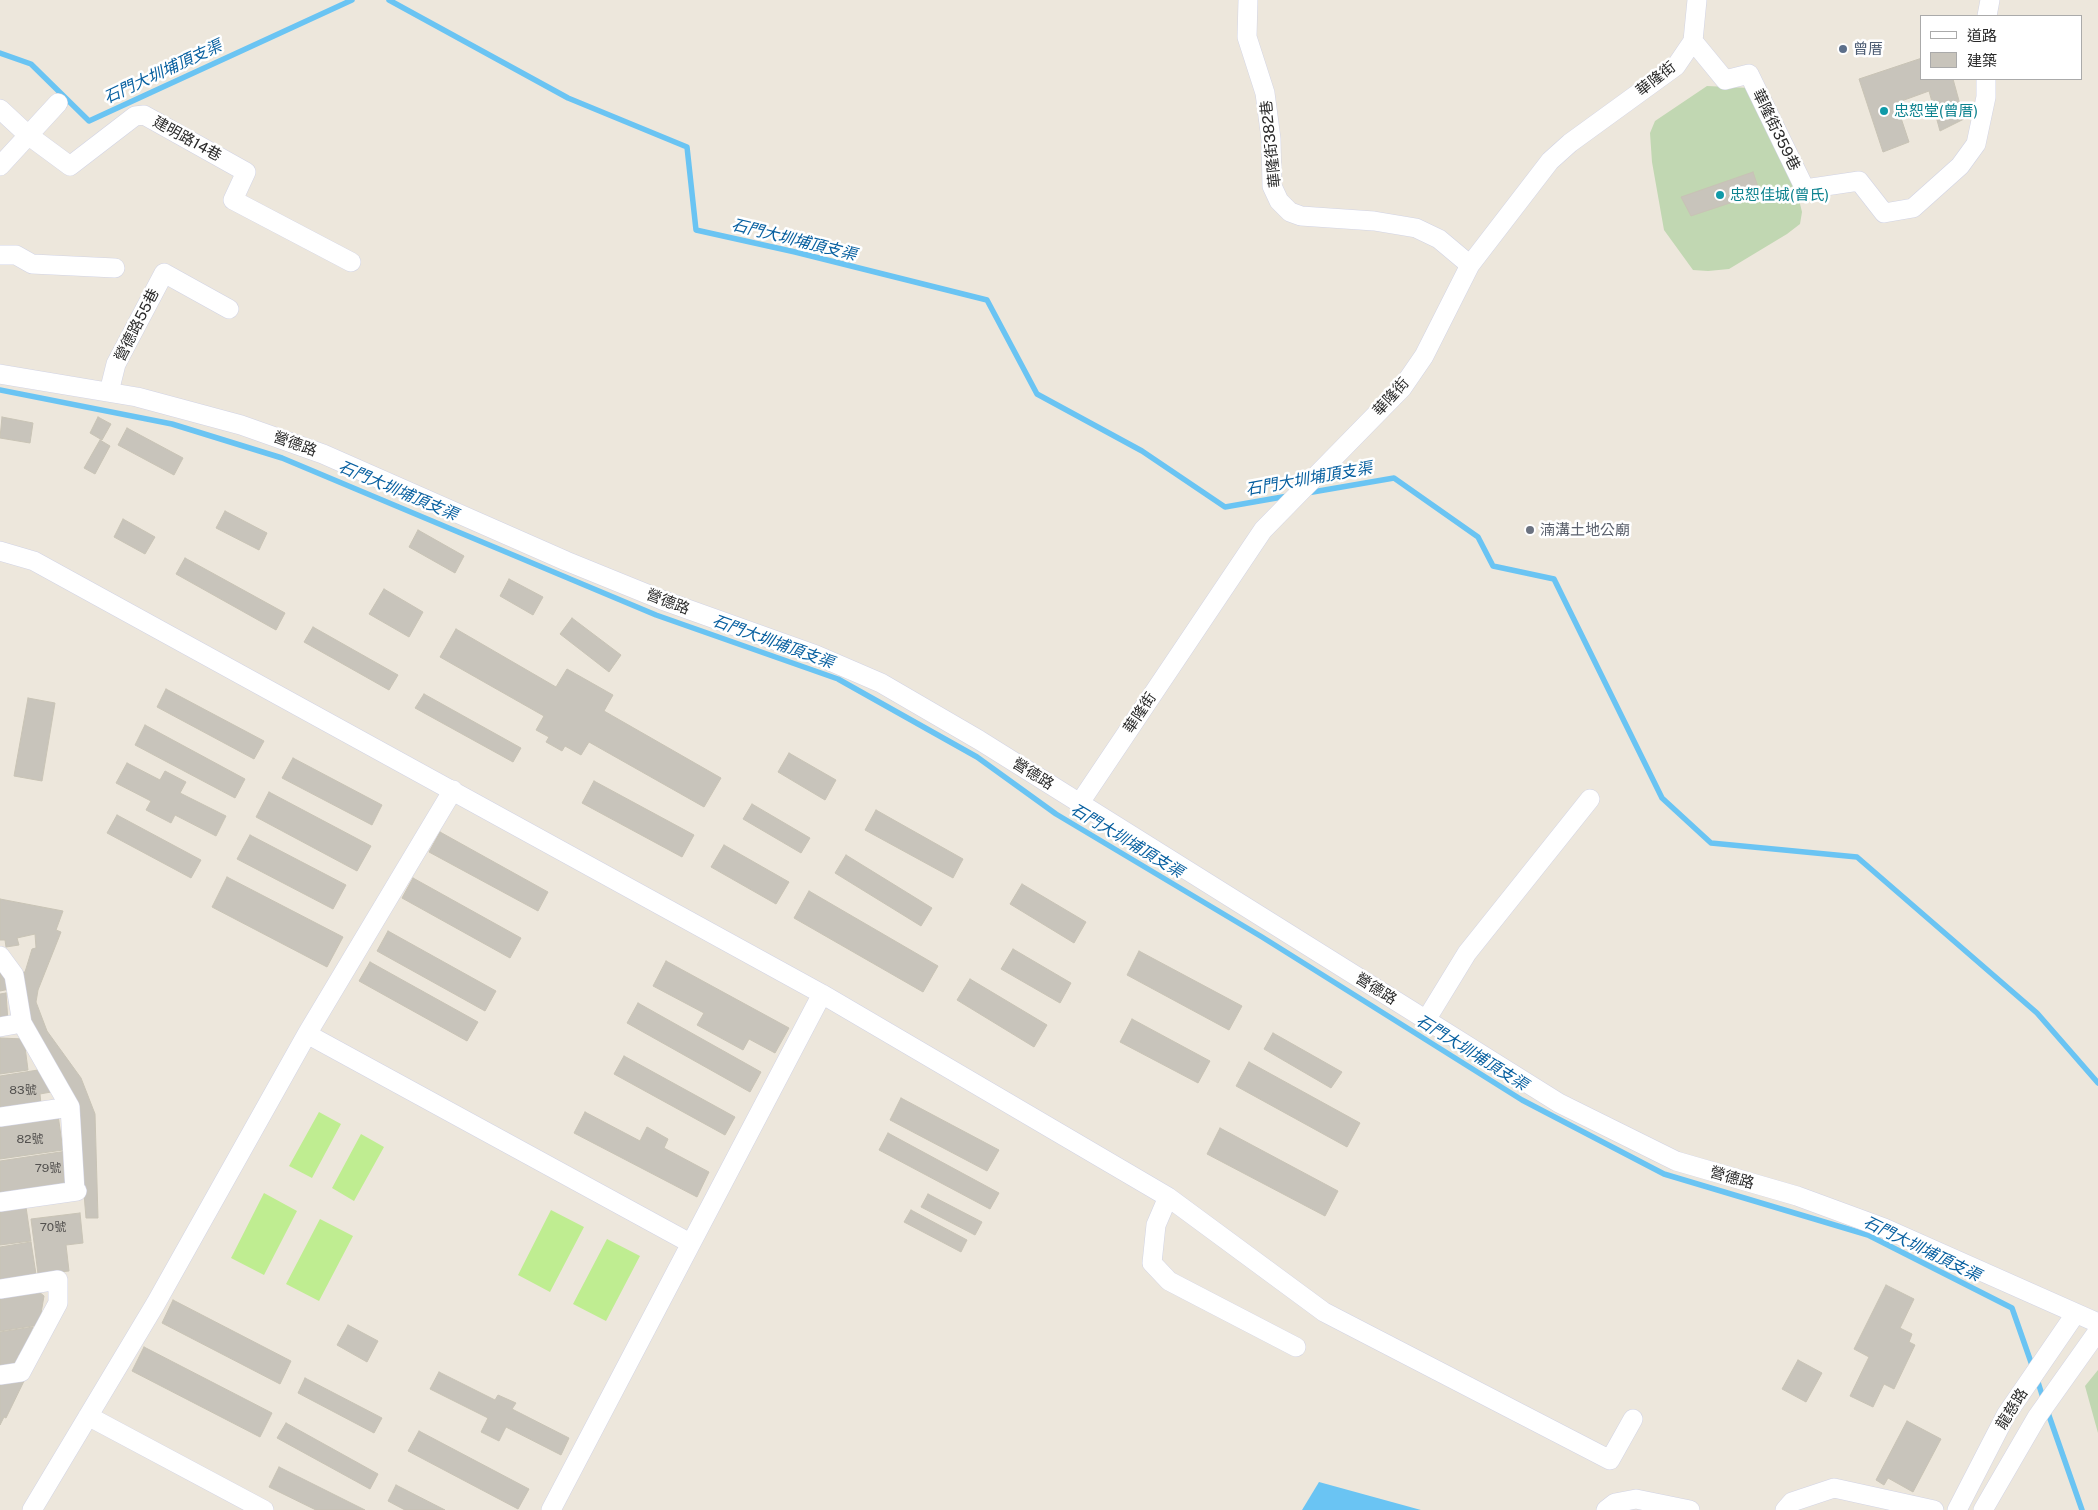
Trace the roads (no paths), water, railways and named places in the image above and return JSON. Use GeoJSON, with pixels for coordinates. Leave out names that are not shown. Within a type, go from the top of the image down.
{"type":"FeatureCollection","features":[{"type":"Feature","properties":{"kind":"street","name":"華隆街382巷"},"geometry":{"type":"LineString","coordinates":[[1248,0],[1247,37],[1265,93],[1271,139],[1272,186],[1280,201],[1290,212],[1301,216],[1374,221],[1416,228],[1439,239],[1470,265]]}},
{"type":"Feature","properties":{"kind":"street","name":"華隆街"},"geometry":{"type":"LineString","coordinates":[[1079,804],[1263,530],[1402,388],[1424,356],[1470,265],[1550,161],[1570,143],[1676,66],[1693,41],[1697,0]]}},
{"type":"Feature","properties":{"kind":"street"},"geometry":{"type":"LineString","coordinates":[[1987,15],[1990,0]]}},
{"type":"Feature","properties":{"kind":"street","name":"華隆街359巷"},"geometry":{"type":"LineString","coordinates":[[1693,41],[1725,80],[1749,74],[1805,189],[1859,181],[1884,213],[1913,208],[1960,166],[1976,144],[1986,97],[1986,80]]}},
{"type":"Feature","properties":{"kind":"street"},"geometry":{"type":"LineString","coordinates":[[0,166],[58,103]]}},
{"type":"Feature","properties":{"kind":"street","name":"建明路14巷"},"geometry":{"type":"LineString","coordinates":[[0,109],[28,135],[70,166],[135,116],[144,115],[246,172],[232,200],[350,262]]}},
{"type":"Feature","properties":{"kind":"street"},"geometry":{"type":"LineString","coordinates":[[0,255],[16,255],[32,264],[115,268]]}},
{"type":"Feature","properties":{"kind":"street","name":"營德路55巷"},"geometry":{"type":"LineString","coordinates":[[109,392],[116,364],[164,273],[229,310]]}},
{"type":"Feature","properties":{"kind":"street","name":"營德路"},"geometry":{"type":"LineString","coordinates":[[0,374],[109,392],[241,425],[324,454],[566,561],[662,600],[816,655],[881,684],[979,740],[1559,1103],[1676,1161],[1797,1196],[1884,1228],[2098,1323]]}},
{"type":"Feature","properties":{"kind":"street"},"geometry":{"type":"LineString","coordinates":[[0,551],[34,561],[822,994],[1168,1197],[1324,1312],[1610,1460],[1633,1419]]}},
{"type":"Feature","properties":{"kind":"street"},"geometry":{"type":"LineString","coordinates":[[32,1510],[156,1303],[307,1034],[453,790]]}},
{"type":"Feature","properties":{"kind":"street"},"geometry":{"type":"LineString","coordinates":[[1426,1020],[1467,953],[1590,799]]}},
{"type":"Feature","properties":{"kind":"street"},"geometry":{"type":"LineString","coordinates":[[0,956],[14,975],[22,1023],[70,1107],[76,1191],[0,1202]]}},
{"type":"Feature","properties":{"kind":"street"},"geometry":{"type":"LineString","coordinates":[[551,1510],[822,994]]}},
{"type":"Feature","properties":{"kind":"street"},"geometry":{"type":"LineString","coordinates":[[0,1027],[22,1023]]}},
{"type":"Feature","properties":{"kind":"street"},"geometry":{"type":"LineString","coordinates":[[307,1034],[690,1243]]}},
{"type":"Feature","properties":{"kind":"street"},"geometry":{"type":"LineString","coordinates":[[0,1117],[70,1107]]}},
{"type":"Feature","properties":{"kind":"street"},"geometry":{"type":"LineString","coordinates":[[1168,1197],[1156,1225],[1152,1263],[1169,1281],[1296,1347]]}},
{"type":"Feature","properties":{"kind":"street"},"geometry":{"type":"LineString","coordinates":[[0,1289],[58,1280],[58,1303],[21,1372],[0,1376]]}},
{"type":"Feature","properties":{"kind":"street","name":"龍慈路"},"geometry":{"type":"LineString","coordinates":[[1957,1510],[2006,1415],[2076,1313]]}},
{"type":"Feature","properties":{"kind":"street","name":"龍慈路"},"geometry":{"type":"LineString","coordinates":[[1983,1510],[2037,1417],[2098,1331]]}},
{"type":"Feature","properties":{"kind":"street"},"geometry":{"type":"LineString","coordinates":[[88,1416],[264,1510]]}},
{"type":"Feature","properties":{"kind":"street"},"geometry":{"type":"LineString","coordinates":[[1785,1510],[1792,1502],[1834,1488],[1934,1510]]}},
{"type":"Feature","properties":{"kind":"street"},"geometry":{"type":"LineString","coordinates":[[1606,1510],[1614,1503],[1636,1499],[1690,1510]]}},
{"type":"Feature","properties":{"kind":"water"},"geometry":{"type":"Polygon","coordinates":[[[1319,1482],[1421,1510],[1302,1510],[1319,1482]]]}},
{"type":"Feature","properties":{"kind":"waterway","name":"石門大圳埔頂支渠"},"geometry":{"type":"LineString","coordinates":[[0,53],[31,64],[89,121],[352,0]]}},
{"type":"Feature","properties":{"kind":"waterway","name":"石門大圳埔頂支渠"},"geometry":{"type":"LineString","coordinates":[[389,0],[568,98],[687,147],[696,230],[795,252],[987,300],[1037,394],[1142,451],[1225,507],[1288,496]]}},
{"type":"Feature","properties":{"kind":"waterway","name":"石門大圳埔頂支渠"},"geometry":{"type":"LineString","coordinates":[[0,390],[172,424],[282,458],[656,615],[838,679],[977,757],[1056,814],[1262,937],[1522,1100],[1664,1174],[1868,1235],[2012,1308],[2033,1368]]}},
{"type":"Feature","properties":{"kind":"waterway","name":"石門大圳埔頂支渠"},"geometry":{"type":"LineString","coordinates":[[1307,493],[1394,478],[1478,537],[1493,566],[1554,579],[1662,798],[1711,843],[1857,857],[2037,1013],[2098,1083]]}},
{"type":"Feature","properties":{"kind":"waterway","name":"石門大圳埔頂支渠"},"geometry":{"type":"LineString","coordinates":[[2037,1379],[2044,1401]]}},
{"type":"Feature","properties":{"kind":"waterway","name":"石門大圳埔頂支渠"},"geometry":{"type":"LineString","coordinates":[[2047,1410],[2082,1510]]}},
{"type":"Feature","properties":{"kind":"place","name":"曾厝"},"geometry":{"type":"Point","coordinates":[1843,49]}},
{"type":"Feature","properties":{"kind":"place","name":"忠恕堂(曾厝)"},"geometry":{"type":"Point","coordinates":[1884,111]}},
{"type":"Feature","properties":{"kind":"place","name":"忠恕佳城(曾氏)"},"geometry":{"type":"Point","coordinates":[1720,195]}},
{"type":"Feature","properties":{"kind":"place","name":"湳溝土地公廟"},"geometry":{"type":"Point","coordinates":[1530,530]}}]}
